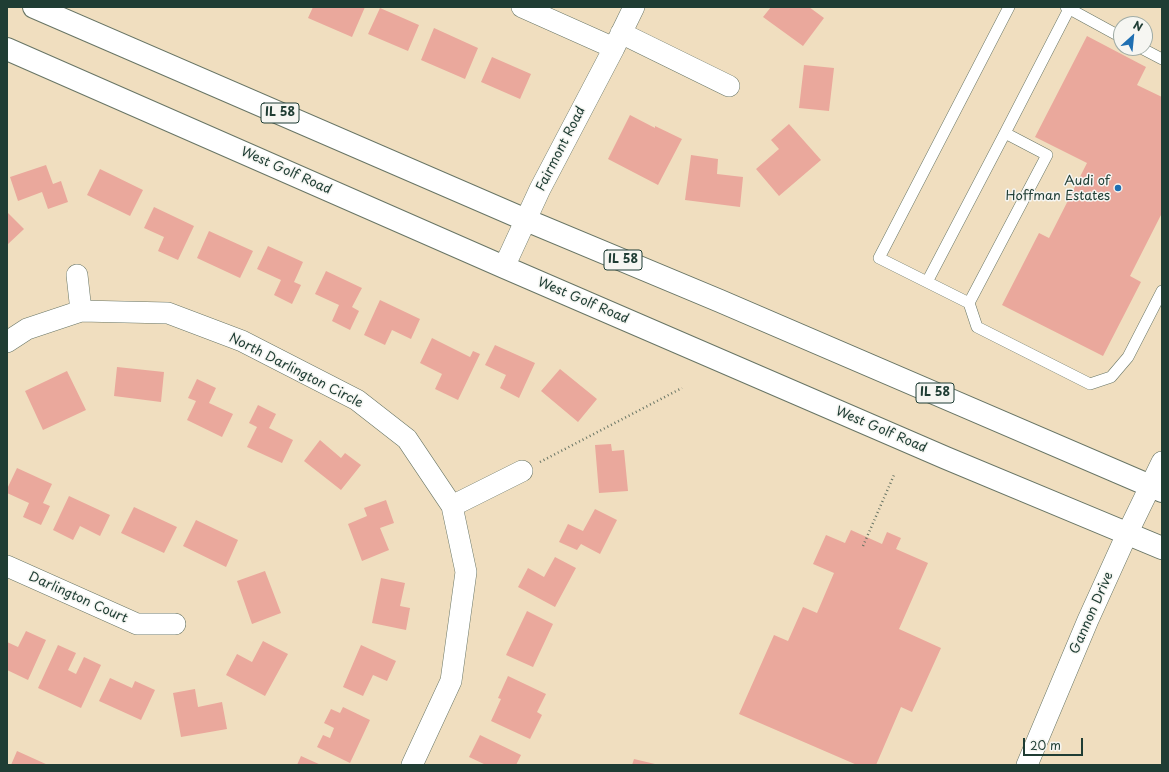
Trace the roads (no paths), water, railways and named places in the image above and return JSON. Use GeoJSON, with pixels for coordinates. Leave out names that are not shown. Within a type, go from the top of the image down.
{"type":"FeatureCollection","features":[{"type":"Feature","properties":{"kind":"main road","name":"IL 58"},"geometry":{"type":"LineString","coordinates":[[34,7],[526,220],[728,304],[1156,488]]}},
{"type":"Feature","properties":{"kind":"main road","name":"West Golf Road"},"geometry":{"type":"LineString","coordinates":[[7,49],[504,267],[939,455],[1162,548]]}},
{"type":"Feature","properties":{"kind":"street"},"geometry":{"type":"LineString","coordinates":[[522,7],[618,41],[730,86]]}},
{"type":"Feature","properties":{"kind":"street","name":"Fairmont Road"},"geometry":{"type":"LineString","coordinates":[[504,267],[540,189],[618,41],[634,7]]}},
{"type":"Feature","properties":{"kind":"street"},"geometry":{"type":"LineString","coordinates":[[77,275],[81,311]]}},
{"type":"Feature","properties":{"kind":"street","name":"North Darlington Circle"},"geometry":{"type":"LineString","coordinates":[[7,342],[27,329],[81,311],[168,313],[242,341],[356,400],[407,439],[452,506],[466,572],[451,681],[412,765]]}},
{"type":"Feature","properties":{"kind":"street","name":"Gannon Drive"},"geometry":{"type":"LineString","coordinates":[[1027,765],[1088,620],[1127,534],[1156,488],[1162,462]]}},
{"type":"Feature","properties":{"kind":"street"},"geometry":{"type":"LineString","coordinates":[[452,506],[522,472]]}},
{"type":"Feature","properties":{"kind":"street","name":"Darlington Court"},"geometry":{"type":"LineString","coordinates":[[7,566],[137,624],[175,624]]}},
{"type":"Feature","properties":{"kind":"lane"},"geometry":{"type":"LineString","coordinates":[[1009,7],[879,258],[969,303],[978,327],[1090,384],[1111,377],[1128,357],[1162,291]]}},
{"type":"Feature","properties":{"kind":"lane"},"geometry":{"type":"LineString","coordinates":[[926,282],[1005,133],[1068,8],[1113,33]]}},
{"type":"Feature","properties":{"kind":"lane"},"geometry":{"type":"LineString","coordinates":[[1153,54],[1162,59]]}},
{"type":"Feature","properties":{"kind":"lane"},"geometry":{"type":"LineString","coordinates":[[969,303],[1047,155],[1005,133]]}},
{"type":"Feature","properties":{"kind":"place","name":"Audi of Hoffman Estates"},"geometry":{"type":"Point","coordinates":[1118,188]}}]}
